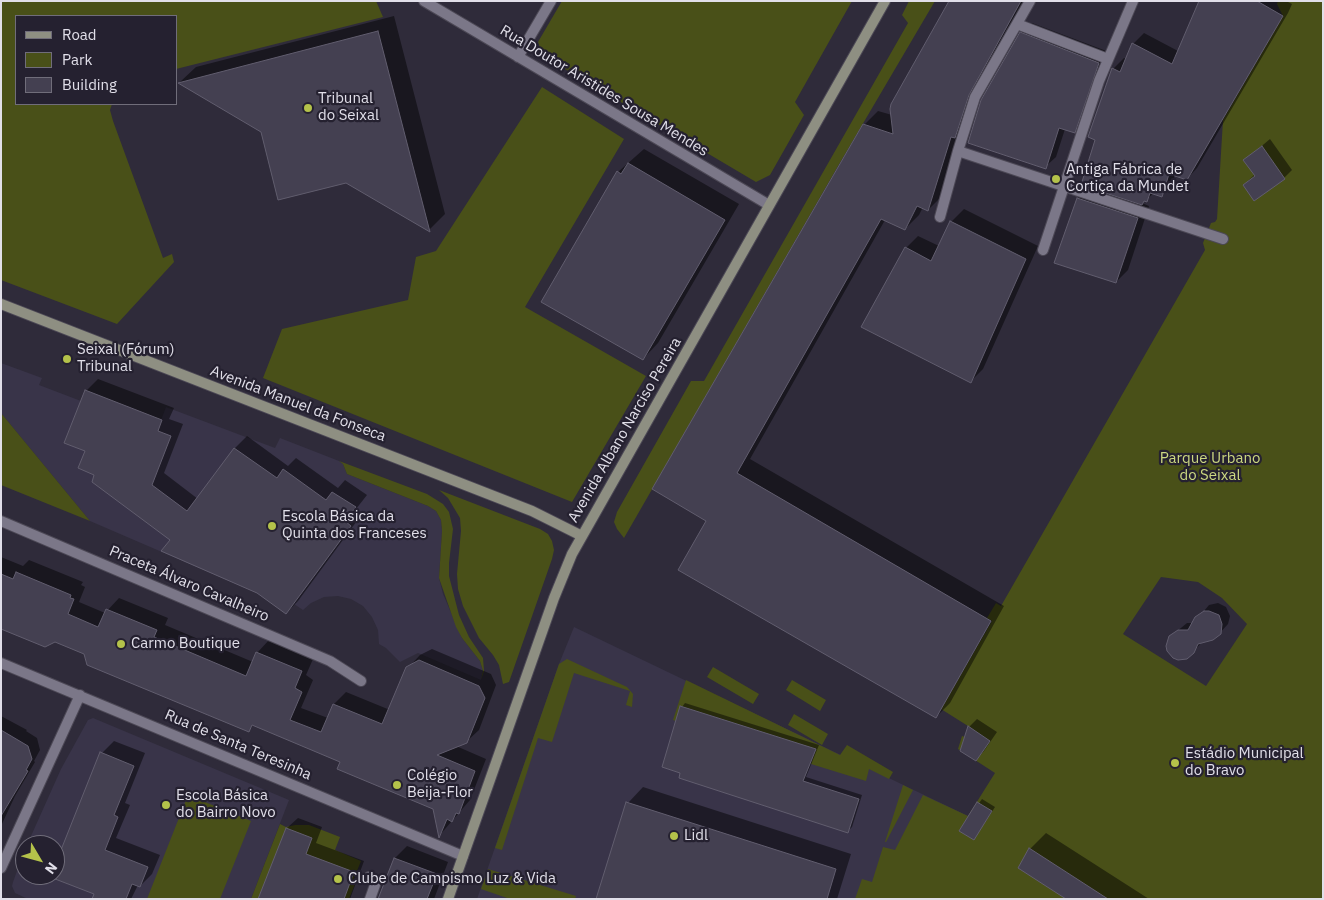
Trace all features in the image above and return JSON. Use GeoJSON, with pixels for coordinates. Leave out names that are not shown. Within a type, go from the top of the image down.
{"type":"FeatureCollection","features":[{"type":"Feature","properties":{"kind":"street","name":"Rua Doutor Aristides Sousa Mendes"},"geometry":{"type":"LineString","coordinates":[[424,1],[770,205]]}},
{"type":"Feature","properties":{"kind":"street"},"geometry":{"type":"LineString","coordinates":[[518,57],[551,1]]}},
{"type":"Feature","properties":{"kind":"street","name":"Avenida Albano Narciso Pereira"},"geometry":{"type":"LineString","coordinates":[[448,899],[557,591],[572,554],[885,1]]}},
{"type":"Feature","properties":{"kind":"street"},"geometry":{"type":"LineString","coordinates":[[940,217],[975,97],[1030,1]]}},
{"type":"Feature","properties":{"kind":"street"},"geometry":{"type":"LineString","coordinates":[[1043,250],[1099,81],[1133,1]]}},
{"type":"Feature","properties":{"kind":"street"},"geometry":{"type":"LineString","coordinates":[[1017,24],[1108,59]]}},
{"type":"Feature","properties":{"kind":"street"},"geometry":{"type":"LineString","coordinates":[[958,151],[1223,239]]}},
{"type":"Feature","properties":{"kind":"street","name":"Avenida Manuel da Fonseca"},"geometry":{"type":"LineString","coordinates":[[1,304],[532,511],[582,536]]}},
{"type":"Feature","properties":{"kind":"street","name":"Praceta Álvaro Cavalheiro"},"geometry":{"type":"LineString","coordinates":[[1,521],[330,661],[361,681]]}},
{"type":"Feature","properties":{"kind":"street","name":"Rua de Santa Teresinha"},"geometry":{"type":"LineString","coordinates":[[1,662],[463,856]]}},
{"type":"Feature","properties":{"kind":"street"},"geometry":{"type":"LineString","coordinates":[[1,868],[80,695]]}},
{"type":"Feature","properties":{"kind":"street"},"geometry":{"type":"LineString","coordinates":[[369,877],[373,879],[376,885],[370,899]]}},
{"type":"Feature","properties":{"kind":"shaded area","name":"Escola Básica da Quinta dos Franceses"},"geometry":{"type":"Polygon","coordinates":[[[1,363],[42,378],[39,385],[81,401],[161,420],[166,407],[275,448],[280,438],[339,461],[343,464],[347,474],[428,506],[436,511],[441,520],[442,531],[439,578],[443,594],[462,638],[480,661],[483,671],[481,680],[418,653],[400,662],[386,648],[379,644],[378,630],[372,617],[363,606],[351,599],[338,596],[324,597],[311,603],[303,610],[294,604],[286,614],[257,593],[90,521],[1,413],[1,363]]]}},
{"type":"Feature","properties":{"kind":"shaded area"},"geometry":{"type":"Polygon","coordinates":[[[574,627],[968,816],[916,899],[477,899],[559,664],[574,627]]]}},
{"type":"Feature","properties":{"kind":"shaded area","name":"Escola Básica do Bairro Novo"},"geometry":{"type":"Polygon","coordinates":[[[93,718],[289,800],[251,899],[28,899],[15,893],[12,886],[15,876],[15,885],[65,885],[65,835],[31,835],[61,769],[88,720],[93,718]]]}},
{"type":"Feature","properties":{"kind":"green space"},"geometry":{"type":"Polygon","coordinates":[[[1,1],[376,1],[383,17],[178,68],[178,15],[15,15],[15,105],[112,105],[110,110],[113,121],[163,258],[172,254],[174,262],[117,324],[1,280],[1,1]]]}},
{"type":"Feature","properties":{"kind":"green space"},"geometry":{"type":"Polygon","coordinates":[[[562,1],[852,1],[795,102],[804,115],[770,175],[756,182],[543,56],[538,42],[562,1]]]}},
{"type":"Feature","properties":{"kind":"green space"},"geometry":{"type":"Polygon","coordinates":[[[909,1],[935,1],[624,538],[614,522],[617,512],[691,381],[704,381],[908,23],[902,15],[909,1]]]}},
{"type":"Feature","properties":{"kind":"green space","name":"Parque Urbano do Seixal"},"geometry":{"type":"Polygon","coordinates":[[[1278,1],[1323,1],[1323,899],[855,899],[862,879],[872,882],[883,847],[895,850],[923,795],[968,816],[995,773],[958,749],[962,736],[965,737],[968,726],[941,709],[992,621],[987,618],[996,603],[1001,606],[1205,250],[1203,243],[1211,223],[1217,219],[1223,120],[1283,16],[1277,4],[1278,1]],[[1161,577],[1123,634],[1206,686],[1247,624],[1222,598],[1198,582],[1161,577]]]}},
{"type":"Feature","properties":{"kind":"green space"},"geometry":{"type":"Polygon","coordinates":[[[542,87],[624,139],[525,307],[646,376],[572,502],[263,378],[282,329],[408,300],[416,257],[436,251],[542,87]]]}},
{"type":"Feature","properties":{"kind":"green space"},"geometry":{"type":"Polygon","coordinates":[[[1,413],[90,521],[1,485],[1,413]]]}},
{"type":"Feature","properties":{"kind":"green space"},"geometry":{"type":"Polygon","coordinates":[[[339,461],[427,494],[443,504],[449,512],[453,529],[449,576],[459,615],[469,637],[483,658],[484,671],[481,680],[483,671],[480,661],[456,627],[439,578],[442,531],[441,520],[436,511],[428,506],[347,474],[343,464],[339,461]]]}},
{"type":"Feature","properties":{"kind":"green space"},"geometry":{"type":"Polygon","coordinates":[[[439,490],[540,529],[548,534],[552,541],[554,550],[552,559],[509,682],[503,684],[499,665],[479,638],[463,606],[458,589],[457,574],[461,531],[460,518],[448,498],[439,490]]]}},
{"type":"Feature","properties":{"kind":"green space"},"geometry":{"type":"Polygon","coordinates":[[[567,659],[627,687],[633,694],[632,707],[626,705],[630,691],[574,673],[552,742],[538,738],[502,850],[495,848],[559,664],[567,659]]]}},
{"type":"Feature","properties":{"kind":"green space"},"geometry":{"type":"Polygon","coordinates":[[[713,667],[759,694],[753,704],[707,677],[713,667]]]}},
{"type":"Feature","properties":{"kind":"green space"},"geometry":{"type":"Polygon","coordinates":[[[686,680],[840,755],[847,745],[893,772],[889,779],[869,769],[866,781],[811,764],[816,749],[681,706],[676,721],[673,720],[686,680]]]}},
{"type":"Feature","properties":{"kind":"green space"},"geometry":{"type":"Polygon","coordinates":[[[792,680],[826,700],[820,711],[786,690],[792,680]]]}},
{"type":"Feature","properties":{"kind":"green space"},"geometry":{"type":"Polygon","coordinates":[[[794,714],[828,734],[822,745],[788,725],[794,714]]]}},
{"type":"Feature","properties":{"kind":"green space"},"geometry":{"type":"Polygon","coordinates":[[[903,785],[913,790],[885,842],[903,785]]]}},
{"type":"Feature","properties":{"kind":"green space"},"geometry":{"type":"Polygon","coordinates":[[[188,795],[251,821],[220,899],[147,899],[188,795]]]}},
{"type":"Feature","properties":{"kind":"green space"},"geometry":{"type":"Polygon","coordinates":[[[280,824],[286,827],[309,825],[340,837],[335,850],[361,861],[353,881],[355,884],[349,899],[251,899],[280,824]]]}},
{"type":"Feature","properties":{"kind":"green space"},"geometry":{"type":"Polygon","coordinates":[[[488,869],[576,896],[575,899],[510,899],[481,889],[488,869]]]}},
{"type":"Feature","properties":{"kind":"building"},"geometry":{"type":"Polygon","coordinates":[[[949,1],[1021,1],[969,95],[955,138],[951,137],[928,211],[917,206],[905,230],[881,219],[737,473],[991,621],[936,718],[678,570],[706,521],[652,489],[863,124],[893,134],[891,104],[949,1]]]}},
{"type":"Feature","properties":{"kind":"building"},"geometry":{"type":"Polygon","coordinates":[[[1199,1],[1257,1],[1283,16],[1187,180],[1169,174],[1162,197],[1150,193],[1147,202],[1144,201],[1142,205],[1081,185],[1095,140],[1088,137],[1112,68],[1120,72],[1132,43],[1172,64],[1199,1]]]}},
{"type":"Feature","properties":{"kind":"building","name":"Tribunal do Seixal"},"geometry":{"type":"Polygon","coordinates":[[[378,31],[430,232],[346,183],[278,200],[261,132],[178,83],[378,31]]]}},
{"type":"Feature","properties":{"kind":"building"},"geometry":{"type":"Polygon","coordinates":[[[1020,32],[1099,63],[1075,133],[1059,128],[1046,169],[968,143],[981,100],[1020,32]]]}},
{"type":"Feature","properties":{"kind":"building"},"geometry":{"type":"Polygon","coordinates":[[[1262,146],[1285,179],[1254,201],[1243,185],[1255,176],[1243,160],[1262,146]]]}},
{"type":"Feature","properties":{"kind":"building"},"geometry":{"type":"Polygon","coordinates":[[[628,163],[725,220],[643,360],[541,302],[617,171],[621,174],[628,163]]]}},
{"type":"Feature","properties":{"kind":"building"},"geometry":{"type":"Polygon","coordinates":[[[1077,198],[1138,218],[1116,283],[1054,263],[1077,198]]]}},
{"type":"Feature","properties":{"kind":"building"},"geometry":{"type":"Polygon","coordinates":[[[950,221],[1026,259],[971,383],[861,327],[905,247],[931,261],[950,221]]]}},
{"type":"Feature","properties":{"kind":"building"},"geometry":{"type":"Polygon","coordinates":[[[85,390],[162,420],[158,431],[171,436],[152,485],[187,511],[234,448],[277,478],[283,469],[326,500],[332,492],[356,507],[345,521],[351,526],[286,614],[257,593],[161,551],[170,540],[92,482],[94,475],[78,468],[85,451],[64,443],[85,390]]]}},
{"type":"Feature","properties":{"kind":"building"},"geometry":{"type":"Polygon","coordinates":[[[16,572],[71,595],[70,598],[74,599],[68,614],[98,627],[106,609],[157,630],[154,637],[246,676],[256,652],[302,671],[295,688],[302,692],[290,720],[321,732],[333,704],[382,724],[406,667],[419,660],[479,686],[485,698],[467,743],[437,755],[475,771],[459,814],[456,813],[452,822],[447,819],[439,838],[433,809],[337,769],[340,762],[252,725],[249,732],[87,665],[84,654],[55,642],[45,647],[1,629],[1,574],[13,579],[16,572]]]}},
{"type":"Feature","properties":{"kind":"building"},"geometry":{"type":"Polygon","coordinates":[[[1204,611],[1219,615],[1222,624],[1221,634],[1213,640],[1198,644],[1194,653],[1187,659],[1178,660],[1173,658],[1167,651],[1166,646],[1169,636],[1178,630],[1188,630],[1195,617],[1204,611]]]}},
{"type":"Feature","properties":{"kind":"building"},"geometry":{"type":"Polygon","coordinates":[[[680,706],[816,749],[803,781],[859,799],[848,833],[679,778],[680,773],[662,767],[680,706]]]}},
{"type":"Feature","properties":{"kind":"building"},"geometry":{"type":"Polygon","coordinates":[[[968,726],[990,741],[976,761],[960,751],[968,726]]]}},
{"type":"Feature","properties":{"kind":"building"},"geometry":{"type":"Polygon","coordinates":[[[1,730],[28,746],[32,759],[26,770],[28,771],[1,816],[1,730]]]}},
{"type":"Feature","properties":{"kind":"building"},"geometry":{"type":"Polygon","coordinates":[[[100,752],[134,766],[114,815],[118,817],[105,850],[148,867],[140,887],[132,884],[126,899],[92,899],[94,894],[65,883],[65,840],[100,752]]]}},
{"type":"Feature","properties":{"kind":"building","name":"Lidl"},"geometry":{"type":"Polygon","coordinates":[[[626,802],[836,869],[827,899],[596,899],[626,802]]]}},
{"type":"Feature","properties":{"kind":"building"},"geometry":{"type":"Polygon","coordinates":[[[977,802],[992,811],[974,840],[959,831],[977,802]]]}},
{"type":"Feature","properties":{"kind":"building"},"geometry":{"type":"Polygon","coordinates":[[[286,828],[312,838],[306,854],[354,872],[344,899],[258,899],[286,828]]]}},
{"type":"Feature","properties":{"kind":"building"},"geometry":{"type":"Polygon","coordinates":[[[1029,848],[1108,899],[1066,899],[1018,868],[1029,848]]]}},
{"type":"Feature","properties":{"kind":"building"},"geometry":{"type":"Polygon","coordinates":[[[394,858],[437,874],[427,899],[378,899],[394,858]]]}},
{"type":"Feature","properties":{"kind":"place","name":"Tribunal do Seixal"},"geometry":{"type":"Point","coordinates":[308,108]}},
{"type":"Feature","properties":{"kind":"place","name":"Antiga Fábrica de Cortiça da Mundet"},"geometry":{"type":"Point","coordinates":[1056,179]}},
{"type":"Feature","properties":{"kind":"place","name":"Seixal (Fórum) Tribunal"},"geometry":{"type":"Point","coordinates":[67,359]}},
{"type":"Feature","properties":{"kind":"place","name":"Escola Básica da Quinta dos Franceses"},"geometry":{"type":"Point","coordinates":[272,526]}},
{"type":"Feature","properties":{"kind":"place","name":"Carmo Boutique"},"geometry":{"type":"Point","coordinates":[121,644]}},
{"type":"Feature","properties":{"kind":"place","name":"Estádio Municipal do Bravo"},"geometry":{"type":"Point","coordinates":[1175,763]}},
{"type":"Feature","properties":{"kind":"place","name":"Colégio Beija-Flor"},"geometry":{"type":"Point","coordinates":[397,785]}},
{"type":"Feature","properties":{"kind":"place","name":"Escola Básica do Bairro Novo"},"geometry":{"type":"Point","coordinates":[166,805]}},
{"type":"Feature","properties":{"kind":"place","name":"Lidl"},"geometry":{"type":"Point","coordinates":[674,836]}},
{"type":"Feature","properties":{"kind":"place","name":"Clube de Campismo Luz & Vida"},"geometry":{"type":"Point","coordinates":[338,879]}}]}
